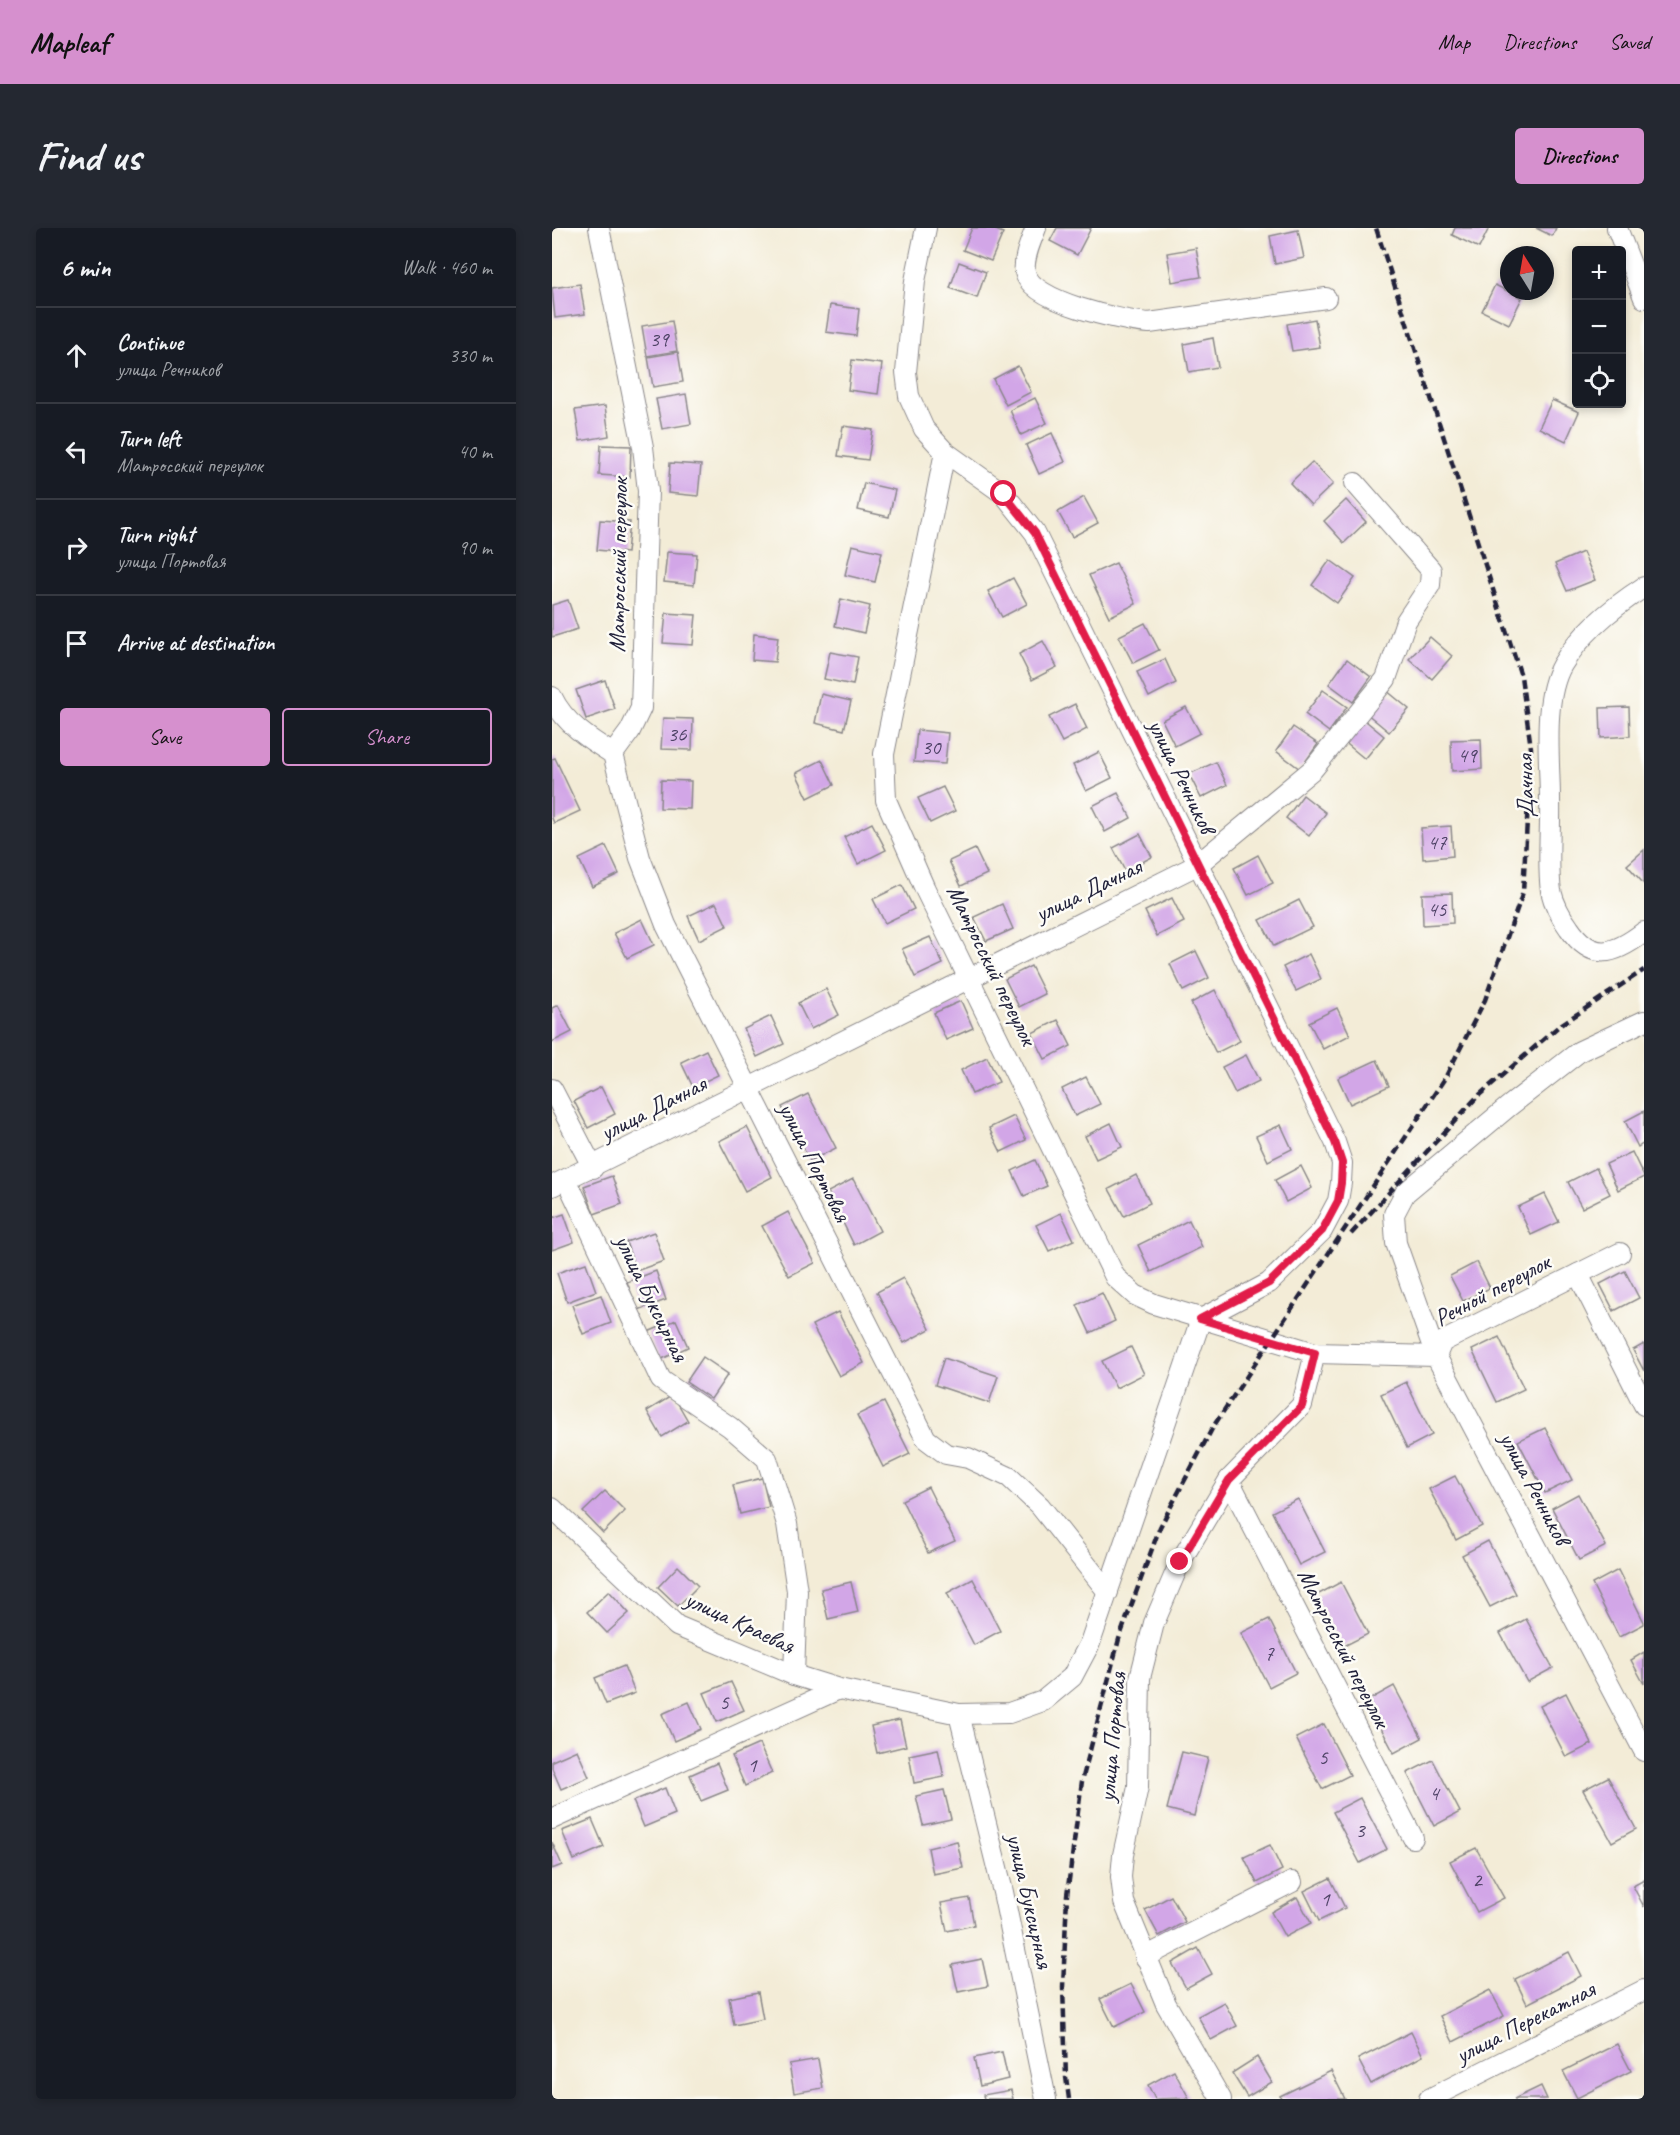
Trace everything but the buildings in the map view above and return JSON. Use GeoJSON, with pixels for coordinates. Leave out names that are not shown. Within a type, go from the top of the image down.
{"type":"FeatureCollection","features":[{"type":"Feature","properties":{"kind":"street","name":"Матросский переулок"},"geometry":{"type":"LineString","coordinates":[[599,228],[642,447],[648,491],[641,708],[630,731],[612,754]]}},
{"type":"Feature","properties":{"kind":"street","name":"улица Речников"},"geometry":{"type":"LineString","coordinates":[[926,228],[915,281],[906,372],[909,396],[924,429],[945,452],[1004,494],[1035,533],[1335,1142],[1342,1163],[1338,1201],[1322,1231],[1269,1283],[1200,1319]]}},
{"type":"Feature","properties":{"kind":"street"},"geometry":{"type":"LineString","coordinates":[[1036,228],[1027,253],[1025,274],[1036,290],[1070,304],[1128,321],[1149,323],[1326,297]]}},
{"type":"Feature","properties":{"kind":"street"},"geometry":{"type":"LineString","coordinates":[[1617,228],[1644,298]]}},
{"type":"Feature","properties":{"kind":"street","name":"Матросский переулок"},"geometry":{"type":"LineString","coordinates":[[945,452],[884,754],[886,800],[925,889],[1115,1277],[1135,1295],[1200,1319],[1315,1353]]}},
{"type":"Feature","properties":{"kind":"street","name":"улица Дачная"},"geometry":{"type":"LineString","coordinates":[[560,1184],[1197,865],[1313,770],[1386,679],[1406,621],[1431,585],[1431,570],[1355,483]]}},
{"type":"Feature","properties":{"kind":"street","name":"Дачная"},"geometry":{"type":"LineString","coordinates":[[1644,587],[1605,616],[1581,640],[1562,666],[1552,690],[1550,737],[1551,891],[1561,917],[1578,942],[1596,952],[1616,950],[1644,932]]}},
{"type":"Feature","properties":{"kind":"street"},"geometry":{"type":"LineString","coordinates":[[552,697],[556,706],[582,735],[612,754]]}},
{"type":"Feature","properties":{"kind":"street","name":"улица Портовая"},"geometry":{"type":"LineString","coordinates":[[612,754],[640,858],[666,925],[926,1439],[946,1454],[968,1458],[1009,1476],[1040,1506],[1108,1592]]}},
{"type":"Feature","properties":{"kind":"street","name":"улица Речников"},"geometry":{"type":"LineString","coordinates":[[1644,1021],[1580,1052],[1405,1193],[1394,1214],[1396,1243],[1436,1356],[1644,1751]]}},
{"type":"Feature","properties":{"kind":"street"},"geometry":{"type":"LineString","coordinates":[[552,1089],[593,1168]]}},
{"type":"Feature","properties":{"kind":"street","name":"улица Буксирная"},"geometry":{"type":"LineString","coordinates":[[560,1184],[661,1380],[730,1427],[767,1459],[787,1524],[797,1591],[794,1675]]}},
{"type":"Feature","properties":{"kind":"street","name":"Речной переулок"},"geometry":{"type":"LineString","coordinates":[[1436,1356],[1442,1342],[1620,1253]]}},
{"type":"Feature","properties":{"kind":"street","name":"Речной переулок"},"geometry":{"type":"LineString","coordinates":[[1578,1274],[1644,1405]]}},
{"type":"Feature","properties":{"kind":"street","name":"улица Краевая"},"geometry":{"type":"LineString","coordinates":[[552,1508],[677,1626],[794,1675],[839,1689],[959,1714],[1010,1713],[1043,1701],[1072,1677],[1090,1643],[1200,1319]]}},
{"type":"Feature","properties":{"kind":"street"},"geometry":{"type":"LineString","coordinates":[[1315,1353],[1436,1356]]}},
{"type":"Feature","properties":{"kind":"street","name":"улица Портовая"},"geometry":{"type":"LineString","coordinates":[[1221,2099],[1166,2004],[1124,1902],[1121,1877],[1138,1786],[1140,1678],[1154,1623],[1180,1562],[1229,1480],[1302,1406],[1315,1353]]}},
{"type":"Feature","properties":{"kind":"street","name":"Матросский переулок"},"geometry":{"type":"LineString","coordinates":[[1229,1480],[1413,1838]]}},
{"type":"Feature","properties":{"kind":"street"},"geometry":{"type":"LineString","coordinates":[[552,1819],[839,1689]]}},
{"type":"Feature","properties":{"kind":"street","name":"улица Буксирная"},"geometry":{"type":"LineString","coordinates":[[959,1714],[1003,1892],[1046,2099]]}},
{"type":"Feature","properties":{"kind":"street"},"geometry":{"type":"LineString","coordinates":[[1145,1957],[1292,1882]]}},
{"type":"Feature","properties":{"kind":"street","name":"улица Перекатная"},"geometry":{"type":"LineString","coordinates":[[1429,2099],[1644,1990]]}},
{"type":"Feature","properties":{"kind":"railway"},"geometry":{"type":"LineString","coordinates":[[1069,2099],[1066,2077],[1063,1987],[1067,1895],[1082,1781],[1119,1639],[1160,1527],[1213,1427],[1445,1078],[1485,1000],[1523,892],[1531,748],[1521,676],[1376,228]]}},
{"type":"Feature","properties":{"kind":"railway"},"geometry":{"type":"LineString","coordinates":[[1351,1234],[1477,1097],[1559,1026],[1644,970]]}},
{"type":"Feature","properties":{"kind":"route"},"geometry":{"type":"LineString","coordinates":[[1004,494],[1035,533],[1335,1142],[1342,1163],[1338,1201],[1322,1231],[1269,1283],[1200,1319],[1315,1353],[1302,1406],[1229,1480],[1180,1562]]}}]}
